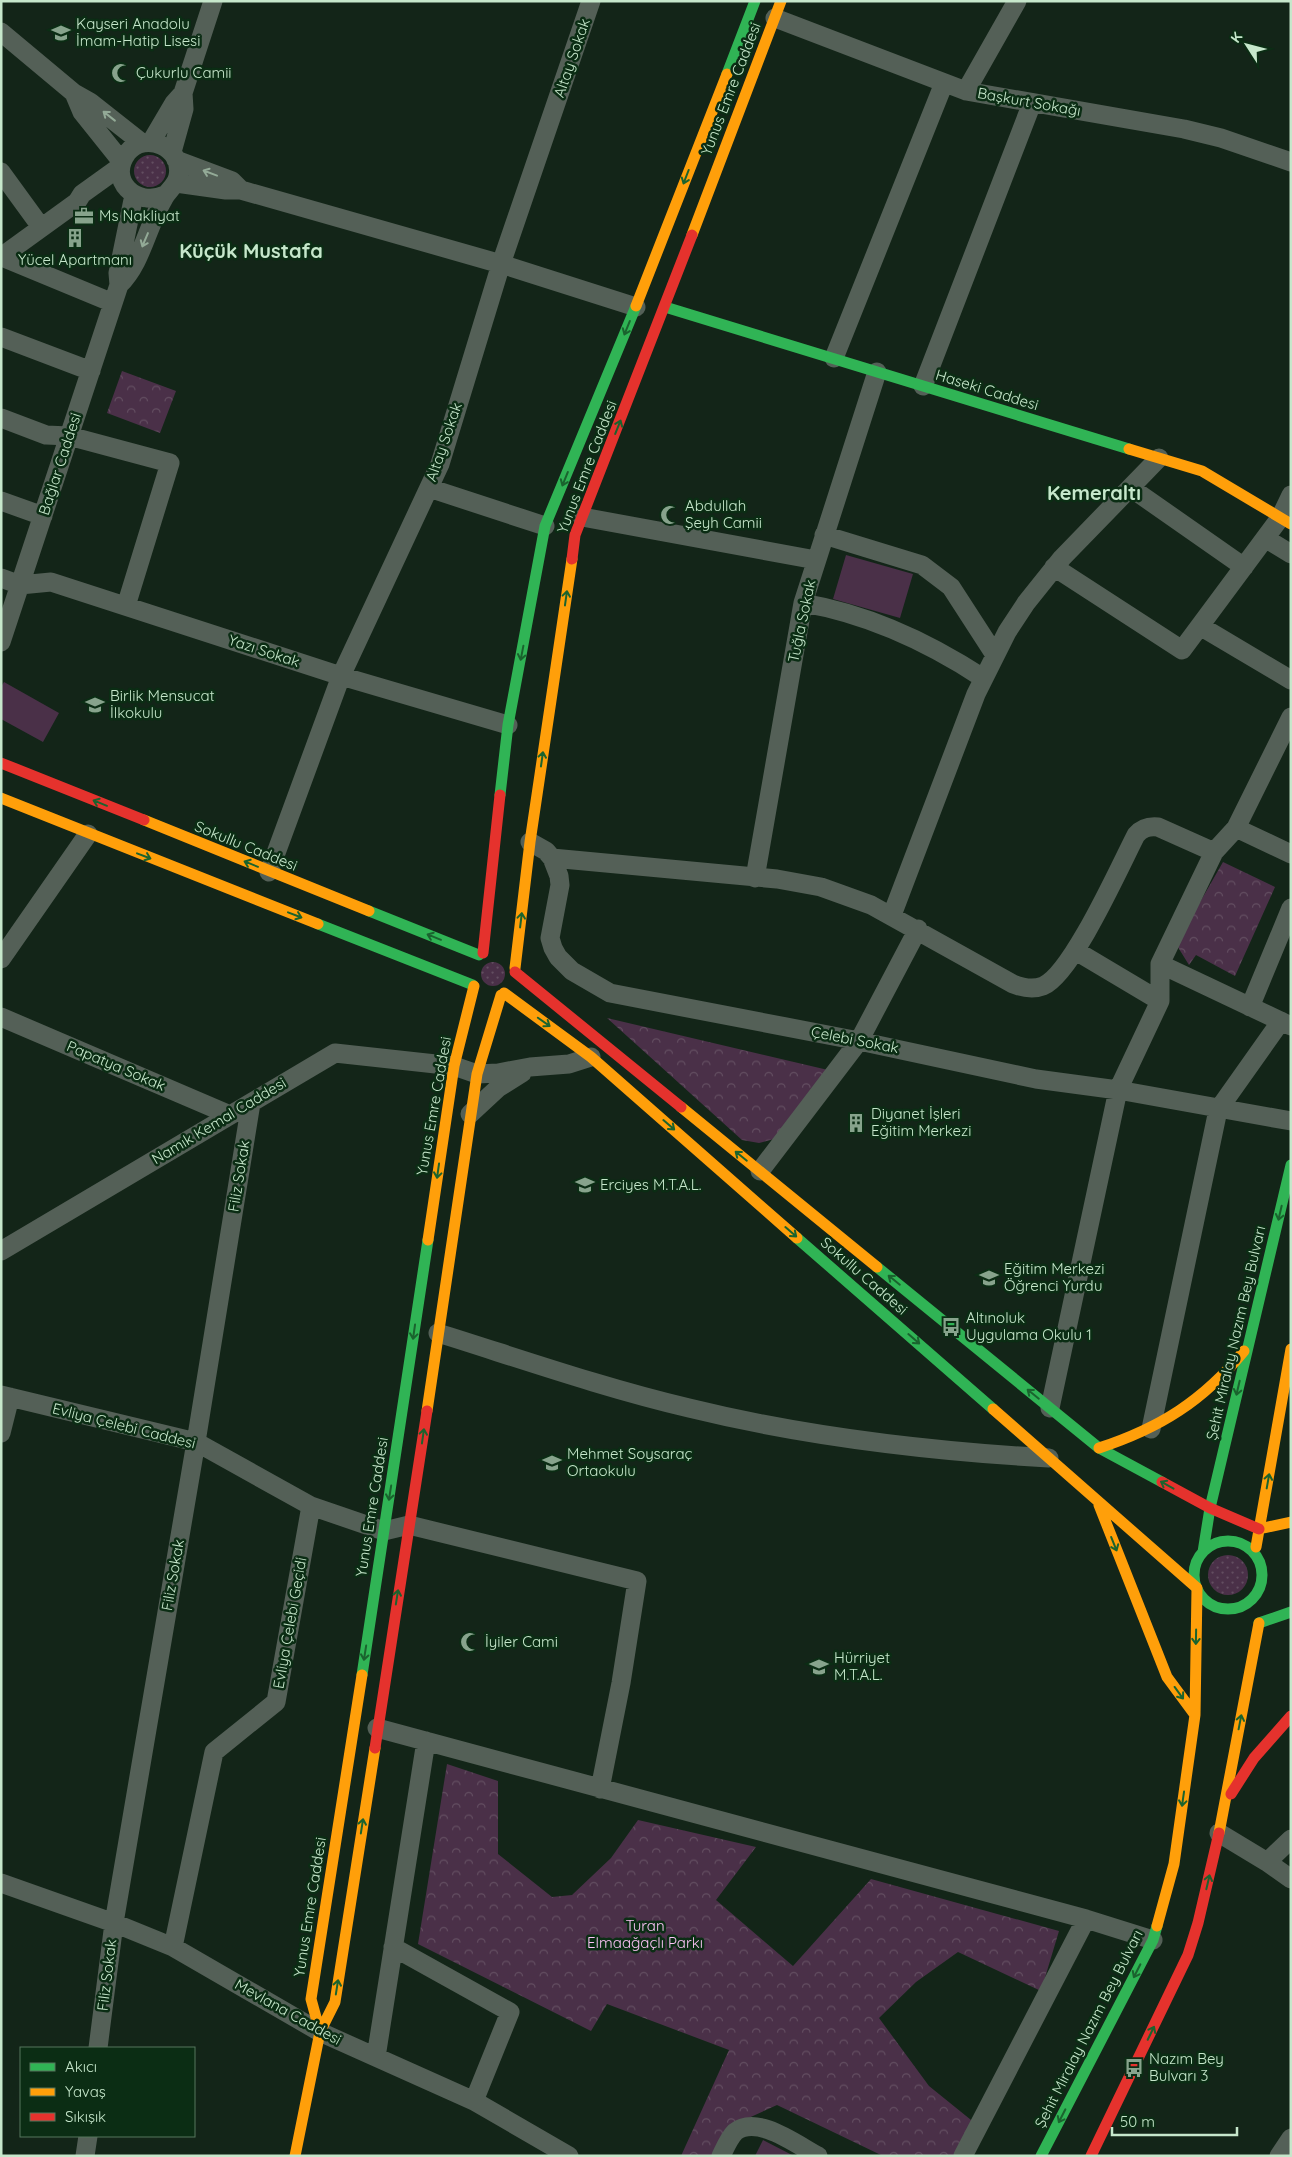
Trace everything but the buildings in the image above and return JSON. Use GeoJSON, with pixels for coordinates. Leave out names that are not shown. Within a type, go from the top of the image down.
{"type":"FeatureCollection","features":[{"type":"Feature","properties":{"kind":"main road","name":"Yunus Emre Caddesi"},"geometry":{"type":"LineString","coordinates":[[484,958],[508,725],[545,526],[636,307],[755,1]]}},
{"type":"Feature","properties":{"kind":"main road","name":"Yunus Emre Caddesi"},"geometry":{"type":"LineString","coordinates":[[515,970],[530,842],[575,535],[665,307],[778,10]]}},
{"type":"Feature","properties":{"kind":"main road","name":"Haseki Caddesi"},"geometry":{"type":"LineString","coordinates":[[665,307],[1202,471],[1285,521]]}},
{"type":"Feature","properties":{"kind":"main road","name":"Sokullu Caddesi"},"geometry":{"type":"LineString","coordinates":[[1,763],[484,958]]}},
{"type":"Feature","properties":{"kind":"main road"},"geometry":{"type":"LineString","coordinates":[[1,798],[495,995],[514,982],[515,970],[512,961],[484,958],[473,985]]}},
{"type":"Feature","properties":{"kind":"main road","name":"Sokullu Caddesi"},"geometry":{"type":"LineString","coordinates":[[515,970],[1099,1448],[1210,1508],[1259,1529]]}},
{"type":"Feature","properties":{"kind":"main road","name":"Yunus Emre Caddesi"},"geometry":{"type":"LineString","coordinates":[[320,2032],[311,1999],[454,1066],[473,985]]}},
{"type":"Feature","properties":{"kind":"main road","name":"Yunus Emre Caddesi"},"geometry":{"type":"LineString","coordinates":[[296,2156],[320,2032],[335,2002],[470,1114],[495,995]]}},
{"type":"Feature","properties":{"kind":"main road","name":"Sokullu Caddesi"},"geometry":{"type":"LineString","coordinates":[[495,995],[591,1057],[1197,1588]]}},
{"type":"Feature","properties":{"kind":"main road","name":"Şehit Miralay Nazım Bey Bulvarı"},"geometry":{"type":"LineString","coordinates":[[1203,1552],[1210,1508],[1291,1165]]}},
{"type":"Feature","properties":{"kind":"main road"},"geometry":{"type":"LineString","coordinates":[[1099,1448],[1120,1442],[1151,1429],[1179,1414],[1218,1382],[1249,1343]]}},
{"type":"Feature","properties":{"kind":"main road"},"geometry":{"type":"LineString","coordinates":[[1254,1553],[1290,1356]]}},
{"type":"Feature","properties":{"kind":"main road"},"geometry":{"type":"LineString","coordinates":[[1096,1499],[1167,1677],[1195,1715]]}},
{"type":"Feature","properties":{"kind":"main road"},"geometry":{"type":"LineString","coordinates":[[1259,1529],[1291,1522]]}},
{"type":"Feature","properties":{"kind":"main road"},"geometry":{"type":"LineString","coordinates":[[1229,1540],[1248,1546],[1260,1561],[1262,1580],[1254,1597],[1246,1604],[1237,1608],[1218,1607],[1202,1597],[1197,1588],[1195,1569],[1203,1552],[1219,1542],[1229,1540]]}},
{"type":"Feature","properties":{"kind":"main road","name":"Şehit Miralay Nazım Bey Bulvarı"},"geometry":{"type":"LineString","coordinates":[[1042,2156],[1153,1940],[1174,1864],[1195,1715],[1197,1588]]}},
{"type":"Feature","properties":{"kind":"main road"},"geometry":{"type":"LineString","coordinates":[[1092,2156],[1188,1955],[1198,1923],[1219,1833],[1259,1623],[1246,1604]]}},
{"type":"Feature","properties":{"kind":"main road"},"geometry":{"type":"LineString","coordinates":[[1259,1623],[1291,1612]]}},
{"type":"Feature","properties":{"kind":"main road"},"geometry":{"type":"LineString","coordinates":[[1224,1803],[1254,1758],[1291,1716]]}},
{"type":"Feature","properties":{"kind":"street"},"geometry":{"type":"LineString","coordinates":[[170,189],[178,176],[174,156],[184,109],[183,93],[213,1]]}},
{"type":"Feature","properties":{"kind":"street"},"geometry":{"type":"LineString","coordinates":[[966,91],[1017,1]]}},
{"type":"Feature","properties":{"kind":"street","name":"Altay Sokak"},"geometry":{"type":"LineString","coordinates":[[269,872],[341,676],[440,464],[501,264],[587,2]]}},
{"type":"Feature","properties":{"kind":"street","name":"Başkurt Sokağı"},"geometry":{"type":"LineString","coordinates":[[778,10],[966,91],[1184,129],[1221,138],[1291,162]]}},
{"type":"Feature","properties":{"kind":"street"},"geometry":{"type":"LineString","coordinates":[[2,34],[74,92],[146,142],[166,147],[174,156],[232,181],[241,190]]}},
{"type":"Feature","properties":{"kind":"street"},"geometry":{"type":"LineString","coordinates":[[834,358],[944,83]]}},
{"type":"Feature","properties":{"kind":"street"},"geometry":{"type":"LineString","coordinates":[[74,92],[82,112],[125,176],[149,200],[170,189],[241,190],[501,264],[636,307]]}},
{"type":"Feature","properties":{"kind":"street"},"geometry":{"type":"LineString","coordinates":[[125,176],[130,150],[146,142],[183,93]]}},
{"type":"Feature","properties":{"kind":"street"},"geometry":{"type":"LineString","coordinates":[[923,386],[1032,103]]}},
{"type":"Feature","properties":{"kind":"street"},"geometry":{"type":"LineString","coordinates":[[1,172],[41,227]]}},
{"type":"Feature","properties":{"kind":"street"},"geometry":{"type":"LineString","coordinates":[[2,257],[77,202],[82,194],[125,176]]}},
{"type":"Feature","properties":{"kind":"street","name":"Bağlar Caddesi"},"geometry":{"type":"LineString","coordinates":[[1,642],[116,294],[125,176]]}},
{"type":"Feature","properties":{"kind":"street","name":"Bağlar Caddesi"},"geometry":{"type":"LineString","coordinates":[[116,294],[130,275],[170,189]]}},
{"type":"Feature","properties":{"kind":"street"},"geometry":{"type":"LineString","coordinates":[[2,257],[116,294]]}},
{"type":"Feature","properties":{"kind":"street"},"geometry":{"type":"LineString","coordinates":[[1,337],[91,371]]}},
{"type":"Feature","properties":{"kind":"street","name":"Tuğla Sokak"},"geometry":{"type":"LineString","coordinates":[[755,878],[803,603],[877,372]]}},
{"type":"Feature","properties":{"kind":"street"},"geometry":{"type":"LineString","coordinates":[[1,418],[46,435],[69,436],[170,463],[126,606]]}},
{"type":"Feature","properties":{"kind":"street"},"geometry":{"type":"LineString","coordinates":[[892,915],[976,694],[995,655],[1026,603],[1054,567],[1159,458]]}},
{"type":"Feature","properties":{"kind":"street"},"geometry":{"type":"LineString","coordinates":[[429,488],[545,526]]}},
{"type":"Feature","properties":{"kind":"street"},"geometry":{"type":"LineString","coordinates":[[1131,488],[1244,567]]}},
{"type":"Feature","properties":{"kind":"street"},"geometry":{"type":"LineString","coordinates":[[1054,567],[1182,650],[1265,538],[1285,521],[1291,495]]}},
{"type":"Feature","properties":{"kind":"street"},"geometry":{"type":"LineString","coordinates":[[1,501],[43,516]]}},
{"type":"Feature","properties":{"kind":"street"},"geometry":{"type":"LineString","coordinates":[[582,517],[816,560]]}},
{"type":"Feature","properties":{"kind":"street"},"geometry":{"type":"LineString","coordinates":[[824,535],[922,565],[951,587],[995,655]]}},
{"type":"Feature","properties":{"kind":"street"},"geometry":{"type":"LineString","coordinates":[[1265,538],[1291,554]]}},
{"type":"Feature","properties":{"kind":"street"},"geometry":{"type":"LineString","coordinates":[[1,578],[20,585]]}},
{"type":"Feature","properties":{"kind":"street","name":"Yazı Sokak"},"geometry":{"type":"LineString","coordinates":[[20,585],[51,582],[341,676],[508,725]]}},
{"type":"Feature","properties":{"kind":"street"},"geometry":{"type":"LineString","coordinates":[[803,603],[844,612],[906,634],[984,678]]}},
{"type":"Feature","properties":{"kind":"street"},"geometry":{"type":"LineString","coordinates":[[1200,626],[1291,680]]}},
{"type":"Feature","properties":{"kind":"street"},"geometry":{"type":"LineString","coordinates":[[1050,1408],[1118,1090],[1160,1002],[1160,964],[1214,852],[1236,828],[1291,717]]}},
{"type":"Feature","properties":{"kind":"street"},"geometry":{"type":"LineString","coordinates":[[530,842],[546,851],[552,858],[799,882],[821,887],[855,898],[892,915],[1022,987],[1033,988],[1043,986],[1052,981],[1076,951],[1140,830],[1158,826],[1214,852]]}},
{"type":"Feature","properties":{"kind":"street"},"geometry":{"type":"LineString","coordinates":[[1236,828],[1291,854]]}},
{"type":"Feature","properties":{"kind":"street"},"geometry":{"type":"LineString","coordinates":[[1,959],[88,834]]}},
{"type":"Feature","properties":{"kind":"street","name":"Çelebi Sokak"},"geometry":{"type":"LineString","coordinates":[[552,858],[557,866],[560,885],[550,938],[558,957],[572,971],[610,993],[859,1041],[1036,1078],[1118,1090],[1218,1110],[1291,1121]]}},
{"type":"Feature","properties":{"kind":"street"},"geometry":{"type":"LineString","coordinates":[[1250,1007],[1291,908]]}},
{"type":"Feature","properties":{"kind":"street"},"geometry":{"type":"LineString","coordinates":[[760,1171],[859,1041],[918,929]]}},
{"type":"Feature","properties":{"kind":"street"},"geometry":{"type":"LineString","coordinates":[[1076,951],[1160,1002]]}},
{"type":"Feature","properties":{"kind":"street"},"geometry":{"type":"LineString","coordinates":[[1151,1429],[1218,1110],[1286,1023],[1160,964]]}},
{"type":"Feature","properties":{"kind":"street","name":"Papatya Sokak"},"geometry":{"type":"LineString","coordinates":[[1,1017],[230,1115]]}},
{"type":"Feature","properties":{"kind":"street","name":"Namık Kemal Caddesi"},"geometry":{"type":"LineString","coordinates":[[1,1251],[335,1053],[454,1066],[477,1074]]}},
{"type":"Feature","properties":{"kind":"street"},"geometry":{"type":"LineString","coordinates":[[477,1074],[498,1074],[569,1064],[591,1057]]}},
{"type":"Feature","properties":{"kind":"street"},"geometry":{"type":"LineString","coordinates":[[470,1114],[498,1088],[530,1068]]}},
{"type":"Feature","properties":{"kind":"street","name":"Filiz Sokak"},"geometry":{"type":"LineString","coordinates":[[98,2047],[114,1923],[196,1442],[251,1102]]}},
{"type":"Feature","properties":{"kind":"street"},"geometry":{"type":"LineString","coordinates":[[438,1333],[636,1395],[742,1420],[851,1440],[917,1448],[1049,1458]]}},
{"type":"Feature","properties":{"kind":"street"},"geometry":{"type":"LineString","coordinates":[[1,1433],[5,1396]]}},
{"type":"Feature","properties":{"kind":"street","name":"Evliya Çelebi Caddesi"},"geometry":{"type":"LineString","coordinates":[[5,1396],[196,1442],[311,1506],[384,1531]]}},
{"type":"Feature","properties":{"kind":"street","name":"Evliya Çelebi Geçidi"},"geometry":{"type":"LineString","coordinates":[[173,1947],[214,1752],[276,1702],[311,1506]]}},
{"type":"Feature","properties":{"kind":"street"},"geometry":{"type":"LineString","coordinates":[[384,1531],[408,1525],[637,1581],[621,1683],[600,1789]]}},
{"type":"Feature","properties":{"kind":"street"},"geometry":{"type":"LineString","coordinates":[[377,1728],[1086,1919],[1153,1940]]}},
{"type":"Feature","properties":{"kind":"street"},"geometry":{"type":"LineString","coordinates":[[376,2058],[426,1741]]}},
{"type":"Feature","properties":{"kind":"street"},"geometry":{"type":"LineString","coordinates":[[1219,1833],[1291,1879]]}},
{"type":"Feature","properties":{"kind":"street"},"geometry":{"type":"LineString","coordinates":[[1267,1862],[1291,1839]]}},
{"type":"Feature","properties":{"kind":"street","name":"Mevlana Caddesi"},"geometry":{"type":"LineString","coordinates":[[1,1883],[114,1923],[173,1947],[320,2032],[474,2101],[569,2156]]}},
{"type":"Feature","properties":{"kind":"street"},"geometry":{"type":"LineString","coordinates":[[963,2156],[1086,1919]]}},
{"type":"Feature","properties":{"kind":"street"},"geometry":{"type":"LineString","coordinates":[[393,1947],[510,2012],[474,2101]]}},
{"type":"Feature","properties":{"kind":"street"},"geometry":{"type":"LineString","coordinates":[[721,2156],[736,2132],[753,2125],[767,2129],[818,2156]]}},
{"type":"Feature","properties":{"kind":"street"},"geometry":{"type":"LineString","coordinates":[[85,2156],[88,2137]]}},
{"type":"Feature","properties":{"kind":"street"},"geometry":{"type":"LineString","coordinates":[[1279,2156],[1291,2138]]}},
{"type":"Feature","properties":{"kind":"green space"},"geometry":{"type":"Polygon","coordinates":[[[150,155],[156,156],[161,160],[165,165],[165,177],[161,182],[156,186],[150,187],[144,186],[139,182],[135,177],[134,171],[135,165],[139,160],[144,156],[150,155]]]}},
{"type":"Feature","properties":{"kind":"green space"},"geometry":{"type":"Polygon","coordinates":[[[122,371],[176,391],[160,433],[107,413],[122,371]]]}},
{"type":"Feature","properties":{"kind":"green space"},"geometry":{"type":"Polygon","coordinates":[[[846,555],[913,574],[900,618],[833,599],[846,555]]]}},
{"type":"Feature","properties":{"kind":"green space"},"geometry":{"type":"Polygon","coordinates":[[[4,682],[59,713],[43,742],[1,719],[1,687],[4,682]]]}},
{"type":"Feature","properties":{"kind":"green space"},"geometry":{"type":"Polygon","coordinates":[[[1223,862],[1275,887],[1235,976],[1196,955],[1189,965],[1176,944],[1223,862]]]}},
{"type":"Feature","properties":{"kind":"green space"},"geometry":{"type":"Polygon","coordinates":[[[493,962],[502,965],[505,974],[502,983],[493,986],[484,983],[481,974],[484,965],[493,962]]]}},
{"type":"Feature","properties":{"kind":"green space"},"geometry":{"type":"Polygon","coordinates":[[[607,1018],[828,1070],[774,1139],[759,1143],[742,1140],[607,1018]]]}},
{"type":"Feature","properties":{"kind":"green space"},"geometry":{"type":"Polygon","coordinates":[[[1232,1555],[1239,1558],[1245,1564],[1248,1575],[1247,1583],[1239,1592],[1232,1595],[1224,1595],[1217,1592],[1209,1583],[1208,1571],[1211,1564],[1220,1556],[1232,1555]]]}},
{"type":"Feature","properties":{"kind":"green space","name":"Turan Elmaağaçlı Parkı"},"geometry":{"type":"Polygon","coordinates":[[[447,1764],[498,1781],[498,1854],[552,1897],[572,1895],[611,1858],[638,1820],[756,1847],[716,1900],[793,1966],[871,1879],[1059,1931],[1041,1991],[958,1952],[916,1982],[879,2018],[929,2086],[976,2124],[965,2156],[883,2156],[777,2105],[744,2120],[724,2156],[681,2156],[729,2050],[607,2004],[591,2031],[418,1944],[447,1764]]]}},
{"type":"Feature","properties":{"kind":"green space"},"geometry":{"type":"Polygon","coordinates":[[[763,2140],[794,2156],[755,2156],[763,2140]]]}},
{"type":"Feature","properties":{"kind":"traffic: fast"},"geometry":{"type":"LineString","coordinates":[[727,74],[755,1]]}},
{"type":"Feature","properties":{"kind":"traffic: fast"},"geometry":{"type":"LineString","coordinates":[[500,795],[508,725],[545,526],[636,306]]}},
{"type":"Feature","properties":{"kind":"traffic: fast"},"geometry":{"type":"LineString","coordinates":[[665,307],[1129,449]]}},
{"type":"Feature","properties":{"kind":"traffic: fast"},"geometry":{"type":"LineString","coordinates":[[369,911],[479,955]]}},
{"type":"Feature","properties":{"kind":"traffic: fast"},"geometry":{"type":"LineString","coordinates":[[318,924],[473,985]]}},
{"type":"Feature","properties":{"kind":"traffic: fast"},"geometry":{"type":"LineString","coordinates":[[1203,1552],[1210,1508],[1291,1165]]}},
{"type":"Feature","properties":{"kind":"traffic: fast"},"geometry":{"type":"LineString","coordinates":[[797,1238],[993,1409]]}},
{"type":"Feature","properties":{"kind":"traffic: fast"},"geometry":{"type":"LineString","coordinates":[[362,1675],[428,1240]]}},
{"type":"Feature","properties":{"kind":"traffic: fast"},"geometry":{"type":"LineString","coordinates":[[877,1267],[1099,1448],[1162,1482]]}},
{"type":"Feature","properties":{"kind":"traffic: fast"},"geometry":{"type":"LineString","coordinates":[[1228,1541],[1241,1544],[1252,1551],[1259,1562],[1262,1575],[1259,1588],[1252,1599],[1241,1606],[1228,1609],[1215,1606],[1204,1599],[1197,1588],[1194,1575],[1197,1562],[1204,1551],[1215,1544],[1228,1541]]}},
{"type":"Feature","properties":{"kind":"traffic: fast"},"geometry":{"type":"LineString","coordinates":[[1259,1623],[1291,1612]]}},
{"type":"Feature","properties":{"kind":"traffic: fast"},"geometry":{"type":"LineString","coordinates":[[1041,2156],[1153,1940],[1157,1926]]}},
{"type":"Feature","properties":{"kind":"traffic: slow"},"geometry":{"type":"LineString","coordinates":[[692,235],[781,1]]}},
{"type":"Feature","properties":{"kind":"traffic: slow"},"geometry":{"type":"LineString","coordinates":[[636,306],[727,74]]}},
{"type":"Feature","properties":{"kind":"traffic: slow"},"geometry":{"type":"LineString","coordinates":[[1129,449],[1202,471],[1291,524]]}},
{"type":"Feature","properties":{"kind":"traffic: slow"},"geometry":{"type":"LineString","coordinates":[[515,968],[530,842],[572,559]]}},
{"type":"Feature","properties":{"kind":"traffic: slow"},"geometry":{"type":"LineString","coordinates":[[1,798],[318,924]]}},
{"type":"Feature","properties":{"kind":"traffic: slow"},"geometry":{"type":"LineString","coordinates":[[144,820],[369,911]]}},
{"type":"Feature","properties":{"kind":"traffic: slow"},"geometry":{"type":"LineString","coordinates":[[428,1240],[454,1066],[474,986]]}},
{"type":"Feature","properties":{"kind":"traffic: slow"},"geometry":{"type":"LineString","coordinates":[[504,993],[591,1057],[797,1238]]}},
{"type":"Feature","properties":{"kind":"traffic: slow"},"geometry":{"type":"LineString","coordinates":[[427,1411],[477,1074],[501,995]]}},
{"type":"Feature","properties":{"kind":"traffic: slow"},"geometry":{"type":"LineString","coordinates":[[681,1107],[877,1267]]}},
{"type":"Feature","properties":{"kind":"traffic: slow"},"geometry":{"type":"LineString","coordinates":[[1256,1547],[1291,1349]]}},
{"type":"Feature","properties":{"kind":"traffic: slow"},"geometry":{"type":"LineString","coordinates":[[1099,1448],[1142,1431],[1179,1411],[1213,1384],[1244,1351]]}},
{"type":"Feature","properties":{"kind":"traffic: slow"},"geometry":{"type":"LineString","coordinates":[[993,1409],[1197,1588]]}},
{"type":"Feature","properties":{"kind":"traffic: slow"},"geometry":{"type":"LineString","coordinates":[[1099,1505],[1167,1677],[1195,1715]]}},
{"type":"Feature","properties":{"kind":"traffic: slow"},"geometry":{"type":"LineString","coordinates":[[1259,1529],[1291,1522]]}},
{"type":"Feature","properties":{"kind":"traffic: slow"},"geometry":{"type":"LineString","coordinates":[[1157,1926],[1174,1864],[1195,1715],[1197,1588]]}},
{"type":"Feature","properties":{"kind":"traffic: slow"},"geometry":{"type":"LineString","coordinates":[[1219,1833],[1259,1623]]}},
{"type":"Feature","properties":{"kind":"traffic: slow"},"geometry":{"type":"LineString","coordinates":[[320,2032],[311,1999],[362,1675]]}},
{"type":"Feature","properties":{"kind":"traffic: slow"},"geometry":{"type":"LineString","coordinates":[[295,2156],[320,2032],[335,2002],[375,1748]]}},
{"type":"Feature","properties":{"kind":"traffic: jam"},"geometry":{"type":"LineString","coordinates":[[572,559],[575,535],[692,235]]}},
{"type":"Feature","properties":{"kind":"traffic: jam"},"geometry":{"type":"LineString","coordinates":[[1,763],[144,820]]}},
{"type":"Feature","properties":{"kind":"traffic: jam"},"geometry":{"type":"LineString","coordinates":[[483,953],[500,795]]}},
{"type":"Feature","properties":{"kind":"traffic: jam"},"geometry":{"type":"LineString","coordinates":[[515,972],[681,1107]]}},
{"type":"Feature","properties":{"kind":"traffic: jam"},"geometry":{"type":"LineString","coordinates":[[375,1748],[427,1411]]}},
{"type":"Feature","properties":{"kind":"traffic: jam"},"geometry":{"type":"LineString","coordinates":[[1162,1482],[1210,1508],[1259,1529]]}},
{"type":"Feature","properties":{"kind":"traffic: jam"},"geometry":{"type":"LineString","coordinates":[[1231,1794],[1254,1758],[1291,1716]]}},
{"type":"Feature","properties":{"kind":"traffic: jam"},"geometry":{"type":"LineString","coordinates":[[1091,2156],[1188,1955],[1198,1923],[1219,1833]]}},
{"type":"Feature","properties":{"kind":"place","name":"Kayseri Anadolu İmam-Hatip Lisesi"},"geometry":{"type":"Point","coordinates":[61,33]}},
{"type":"Feature","properties":{"kind":"place","name":"Çukurlu Camii"},"geometry":{"type":"Point","coordinates":[121,73]}},
{"type":"Feature","properties":{"kind":"place","name":"Ms Nakliyat"},"geometry":{"type":"Point","coordinates":[84,216]}},
{"type":"Feature","properties":{"kind":"place","name":"Yücel Apartmanı"},"geometry":{"type":"Point","coordinates":[75,238]}},
{"type":"Feature","properties":{"kind":"place","name":"Abdullah Şeyh Camii"},"geometry":{"type":"Point","coordinates":[670,515]}},
{"type":"Feature","properties":{"kind":"place","name":"Birlik Mensucat İlkokulu"},"geometry":{"type":"Point","coordinates":[95,705]}},
{"type":"Feature","properties":{"kind":"place","name":"Diyanet İşleri Eğitim Merkezi"},"geometry":{"type":"Point","coordinates":[856,1123]}},
{"type":"Feature","properties":{"kind":"place","name":"Erciyes M.T.A.L."},"geometry":{"type":"Point","coordinates":[585,1185]}},
{"type":"Feature","properties":{"kind":"place","name":"Eğitim Merkezi Öğrenci Yurdu"},"geometry":{"type":"Point","coordinates":[989,1278]}},
{"type":"Feature","properties":{"kind":"place","name":"Altınoluk Uygulama Okulu 1"},"geometry":{"type":"Point","coordinates":[951,1327]}},
{"type":"Feature","properties":{"kind":"place","name":"Mehmet Soysaraç Ortaokulu"},"geometry":{"type":"Point","coordinates":[552,1463]}},
{"type":"Feature","properties":{"kind":"place","name":"İyiler Cami"},"geometry":{"type":"Point","coordinates":[470,1642]}},
{"type":"Feature","properties":{"kind":"place","name":"Hürriyet M.T.A.L."},"geometry":{"type":"Point","coordinates":[819,1667]}},
{"type":"Feature","properties":{"kind":"place","name":"Nazım Bey Bulvarı 3"},"geometry":{"type":"Point","coordinates":[1134,2068]}},
{"type":"Feature","properties":{"kind":"district","name":"Küçük Mustafa"},"geometry":{"type":"Point","coordinates":[251,251]}},
{"type":"Feature","properties":{"kind":"district","name":"Kemeraltı"},"geometry":{"type":"Point","coordinates":[1094,493]}}]}
